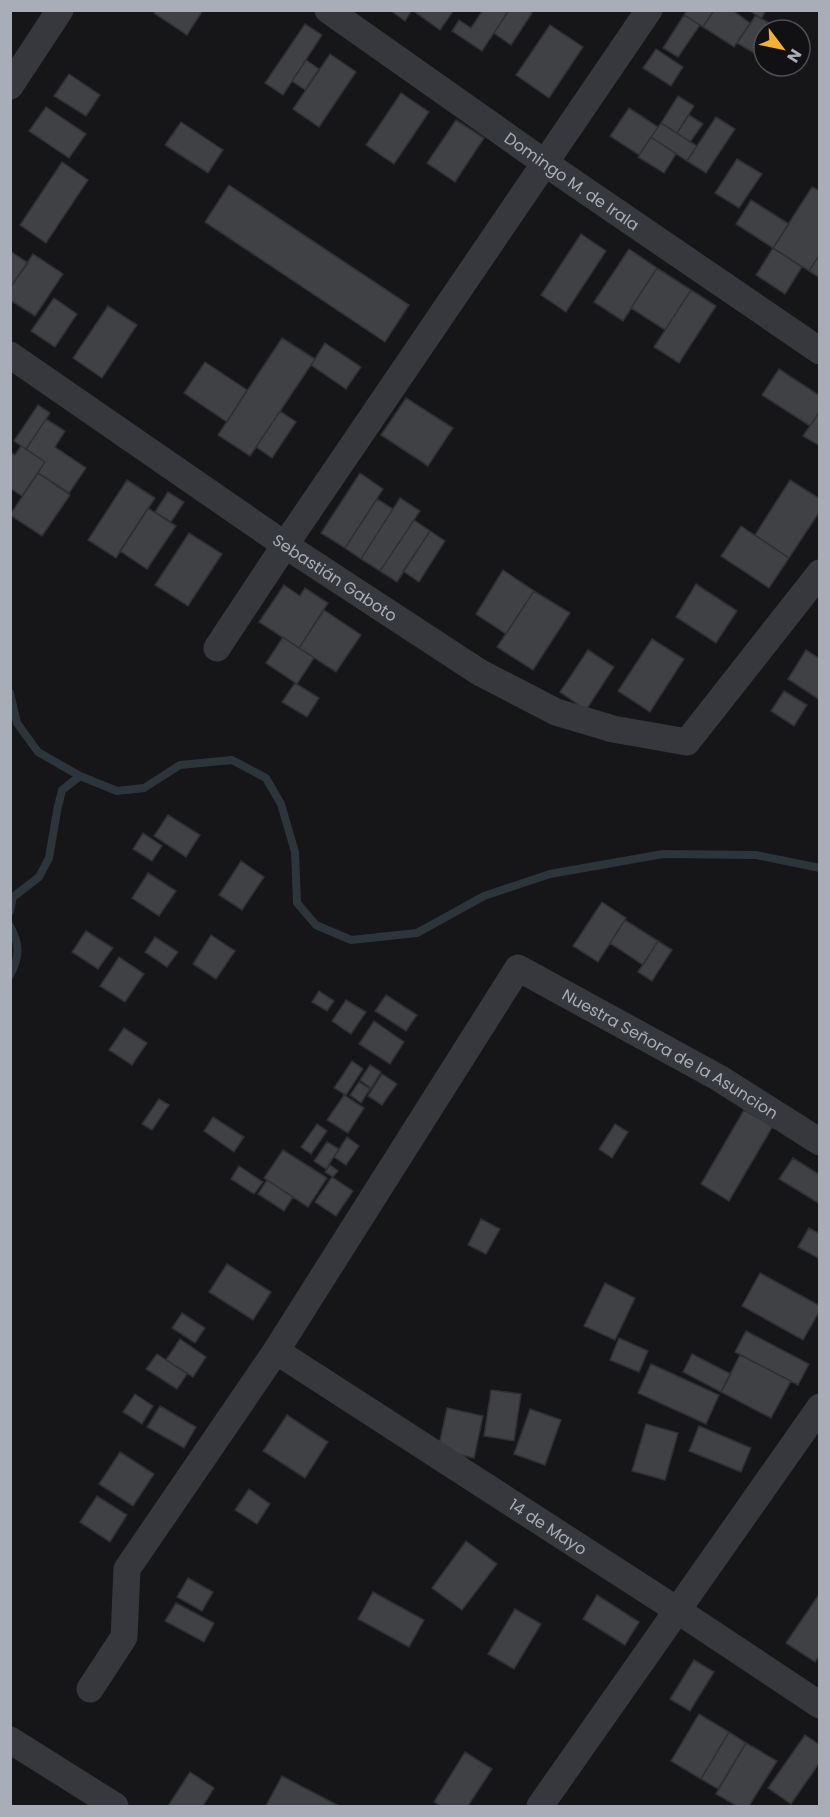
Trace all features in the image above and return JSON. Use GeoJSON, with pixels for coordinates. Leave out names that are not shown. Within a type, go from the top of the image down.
{"type":"FeatureCollection","features":[{"type":"Feature","properties":{"kind":"street"},"geometry":{"type":"LineString","coordinates":[[10,86],[60,10]]}},
{"type":"Feature","properties":{"kind":"street","name":"Domingo M. de Irala"},"geometry":{"type":"LineString","coordinates":[[328,10],[545,163],[819,351]]}},
{"type":"Feature","properties":{"kind":"street"},"geometry":{"type":"LineString","coordinates":[[218,648],[285,545],[649,10]]}},
{"type":"Feature","properties":{"kind":"street","name":"Sebastián Gaboto"},"geometry":{"type":"LineString","coordinates":[[10,355],[285,545],[479,672],[556,712],[613,729],[687,742],[819,573]]}},
{"type":"Feature","properties":{"kind":"street","name":"Nuestra Señora de la Asuncion"},"geometry":{"type":"LineString","coordinates":[[276,1351],[518,968],[719,1078],[819,1142]]}},
{"type":"Feature","properties":{"kind":"street"},"geometry":{"type":"LineString","coordinates":[[90,1689],[124,1638],[127,1569],[276,1351]]}},
{"type":"Feature","properties":{"kind":"street","name":"14 de Mayo"},"geometry":{"type":"LineString","coordinates":[[276,1351],[677,1610],[819,1705]]}},
{"type":"Feature","properties":{"kind":"street"},"geometry":{"type":"LineString","coordinates":[[540,1806],[819,1407]]}},
{"type":"Feature","properties":{"kind":"street"},"geometry":{"type":"LineString","coordinates":[[10,1740],[115,1806]]}},
{"type":"Feature","properties":{"kind":"building"},"geometry":{"type":"Polygon","coordinates":[[[156,10],[203,10],[187,35],[154,13],[156,10]]]}},
{"type":"Feature","properties":{"kind":"building"},"geometry":{"type":"Polygon","coordinates":[[[390,10],[412,10],[405,21],[390,10]]]}},
{"type":"Feature","properties":{"kind":"building"},"geometry":{"type":"Polygon","coordinates":[[[412,10],[454,10],[440,30],[412,10]]]}},
{"type":"Feature","properties":{"kind":"building"},"geometry":{"type":"Polygon","coordinates":[[[483,10],[509,10],[482,51],[452,31],[459,20],[471,28],[483,10]]]}},
{"type":"Feature","properties":{"kind":"building"},"geometry":{"type":"Polygon","coordinates":[[[509,10],[529,10],[532,13],[511,45],[494,33],[509,10]]]}},
{"type":"Feature","properties":{"kind":"building"},"geometry":{"type":"Polygon","coordinates":[[[687,10],[714,10],[703,27],[684,15],[687,10]]]}},
{"type":"Feature","properties":{"kind":"building"},"geometry":{"type":"Polygon","coordinates":[[[714,10],[732,10],[750,23],[734,47],[703,27],[714,10]]]}},
{"type":"Feature","properties":{"kind":"building"},"geometry":{"type":"Polygon","coordinates":[[[749,10],[766,10],[760,18],[749,10]]]}},
{"type":"Feature","properties":{"kind":"building"},"geometry":{"type":"Polygon","coordinates":[[[684,15],[700,25],[678,57],[663,48],[684,15]]]}},
{"type":"Feature","properties":{"kind":"building"},"geometry":{"type":"Polygon","coordinates":[[[752,21],[752,52],[737,43],[752,21]]]}},
{"type":"Feature","properties":{"kind":"building"},"geometry":{"type":"Polygon","coordinates":[[[305,24],[322,35],[283,95],[265,83],[305,24]]]}},
{"type":"Feature","properties":{"kind":"building"},"geometry":{"type":"Polygon","coordinates":[[[550,25],[583,47],[549,98],[516,75],[550,25]]]}},
{"type":"Feature","properties":{"kind":"building"},"geometry":{"type":"Polygon","coordinates":[[[656,49],[683,67],[671,86],[643,68],[656,49]]]}},
{"type":"Feature","properties":{"kind":"building"},"geometry":{"type":"Polygon","coordinates":[[[330,54],[356,72],[319,127],[293,109],[330,54]]]}},
{"type":"Feature","properties":{"kind":"building"},"geometry":{"type":"Polygon","coordinates":[[[306,60],[319,69],[305,90],[292,81],[306,60]]]}},
{"type":"Feature","properties":{"kind":"building"},"geometry":{"type":"Polygon","coordinates":[[[69,74],[100,95],[86,116],[54,96],[69,74]]]}},
{"type":"Feature","properties":{"kind":"building"},"geometry":{"type":"Polygon","coordinates":[[[401,93],[429,112],[394,164],[366,145],[401,93]]]}},
{"type":"Feature","properties":{"kind":"building"},"geometry":{"type":"Polygon","coordinates":[[[678,96],[694,106],[677,133],[661,123],[678,96]]]}},
{"type":"Feature","properties":{"kind":"building"},"geometry":{"type":"Polygon","coordinates":[[[46,107],[86,134],[69,158],[29,131],[46,107]]]}},
{"type":"Feature","properties":{"kind":"building"},"geometry":{"type":"Polygon","coordinates":[[[629,108],[658,127],[639,155],[610,136],[629,108]]]}},
{"type":"Feature","properties":{"kind":"building"},"geometry":{"type":"Polygon","coordinates":[[[689,115],[703,124],[690,142],[677,133],[689,115]]]}},
{"type":"Feature","properties":{"kind":"building"},"geometry":{"type":"Polygon","coordinates":[[[716,117],[735,129],[706,173],[687,161],[716,117]]]}},
{"type":"Feature","properties":{"kind":"building"},"geometry":{"type":"Polygon","coordinates":[[[456,120],[484,138],[455,182],[427,163],[456,120]]]}},
{"type":"Feature","properties":{"kind":"building"},"geometry":{"type":"Polygon","coordinates":[[[181,122],[223,150],[208,173],[165,145],[181,122]]]}},
{"type":"Feature","properties":{"kind":"building"},"geometry":{"type":"Polygon","coordinates":[[[661,123],[697,146],[687,161],[651,137],[661,123]]]}},
{"type":"Feature","properties":{"kind":"building"},"geometry":{"type":"Polygon","coordinates":[[[651,137],[676,154],[664,173],[638,157],[651,137]]]}},
{"type":"Feature","properties":{"kind":"building"},"geometry":{"type":"Polygon","coordinates":[[[737,159],[762,174],[739,208],[715,193],[737,159]]]}},
{"type":"Feature","properties":{"kind":"building"},"geometry":{"type":"Polygon","coordinates":[[[62,162],[88,180],[46,243],[20,225],[62,162]]]}},
{"type":"Feature","properties":{"kind":"building"},"geometry":{"type":"Polygon","coordinates":[[[229,185],[409,305],[385,342],[205,222],[229,185]]]}},
{"type":"Feature","properties":{"kind":"building"},"geometry":{"type":"Polygon","coordinates":[[[812,187],[820,191],[820,254],[809,271],[773,248],[812,187]]]}},
{"type":"Feature","properties":{"kind":"building"},"geometry":{"type":"Polygon","coordinates":[[[751,200],[789,224],[773,248],[736,224],[751,200]]]}},
{"type":"Feature","properties":{"kind":"building"},"geometry":{"type":"Polygon","coordinates":[[[581,234],[606,251],[566,312],[541,295],[581,234]]]}},
{"type":"Feature","properties":{"kind":"building"},"geometry":{"type":"Polygon","coordinates":[[[773,248],[802,267],[785,294],[756,275],[773,248]]]}},
{"type":"Feature","properties":{"kind":"building"},"geometry":{"type":"Polygon","coordinates":[[[629,249],[657,268],[623,321],[594,302],[629,249]]]}},
{"type":"Feature","properties":{"kind":"building"},"geometry":{"type":"Polygon","coordinates":[[[10,251],[28,263],[10,288],[10,251]]]}},
{"type":"Feature","properties":{"kind":"building"},"geometry":{"type":"Polygon","coordinates":[[[33,254],[63,274],[35,316],[10,300],[10,288],[33,254]]]}},
{"type":"Feature","properties":{"kind":"building"},"geometry":{"type":"Polygon","coordinates":[[[820,254],[820,278],[809,271],[820,254]]]}},
{"type":"Feature","properties":{"kind":"building"},"geometry":{"type":"Polygon","coordinates":[[[657,268],[691,290],[665,330],[631,308],[657,268]]]}},
{"type":"Feature","properties":{"kind":"building"},"geometry":{"type":"Polygon","coordinates":[[[691,290],[716,306],[679,363],[654,347],[691,290]]]}},
{"type":"Feature","properties":{"kind":"building"},"geometry":{"type":"Polygon","coordinates":[[[54,298],[77,314],[55,347],[31,331],[54,298]]]}},
{"type":"Feature","properties":{"kind":"building"},"geometry":{"type":"Polygon","coordinates":[[[108,306],[137,325],[102,378],[73,358],[108,306]]]}},
{"type":"Feature","properties":{"kind":"building"},"geometry":{"type":"Polygon","coordinates":[[[282,338],[315,359],[250,456],[218,435],[282,338]]]}},
{"type":"Feature","properties":{"kind":"building"},"geometry":{"type":"Polygon","coordinates":[[[325,343],[361,367],[346,389],[311,365],[325,343]]]}},
{"type":"Feature","properties":{"kind":"building"},"geometry":{"type":"Polygon","coordinates":[[[205,362],[247,390],[227,422],[184,393],[205,362]]]}},
{"type":"Feature","properties":{"kind":"building"},"geometry":{"type":"Polygon","coordinates":[[[779,369],[820,396],[820,411],[810,426],[762,395],[779,369]]]}},
{"type":"Feature","properties":{"kind":"building"},"geometry":{"type":"Polygon","coordinates":[[[406,398],[453,428],[428,466],[381,435],[406,398]]]}},
{"type":"Feature","properties":{"kind":"building"},"geometry":{"type":"Polygon","coordinates":[[[38,405],[50,413],[26,449],[14,441],[38,405]]]}},
{"type":"Feature","properties":{"kind":"building"},"geometry":{"type":"Polygon","coordinates":[[[280,411],[296,422],[272,458],[256,447],[280,411]]]}},
{"type":"Feature","properties":{"kind":"building"},"geometry":{"type":"Polygon","coordinates":[[[820,411],[820,446],[803,436],[820,411]]]}},
{"type":"Feature","properties":{"kind":"building"},"geometry":{"type":"Polygon","coordinates":[[[46,419],[65,431],[55,447],[86,468],[69,493],[38,473],[45,462],[26,449],[46,419]]]}},
{"type":"Feature","properties":{"kind":"building"},"geometry":{"type":"Polygon","coordinates":[[[21,446],[45,462],[22,496],[10,488],[10,452],[15,455],[21,446]]]}},
{"type":"Feature","properties":{"kind":"building"},"geometry":{"type":"Polygon","coordinates":[[[38,473],[70,495],[42,536],[10,515],[38,473]]]}},
{"type":"Feature","properties":{"kind":"building"},"geometry":{"type":"Polygon","coordinates":[[[360,473],[383,489],[345,548],[321,533],[360,473]]]}},
{"type":"Feature","properties":{"kind":"building"},"geometry":{"type":"Polygon","coordinates":[[[127,480],[155,498],[116,558],[88,540],[127,480]]]}},
{"type":"Feature","properties":{"kind":"building"},"geometry":{"type":"Polygon","coordinates":[[[790,480],[820,499],[820,511],[789,558],[755,535],[790,480]]]}},
{"type":"Feature","properties":{"kind":"building"},"geometry":{"type":"Polygon","coordinates":[[[168,492],[184,502],[171,522],[155,512],[168,492]]]}},
{"type":"Feature","properties":{"kind":"building"},"geometry":{"type":"Polygon","coordinates":[[[400,498],[420,511],[380,571],[361,559],[400,498]]]}},
{"type":"Feature","properties":{"kind":"building"},"geometry":{"type":"Polygon","coordinates":[[[377,499],[393,509],[361,559],[345,548],[377,499]]]}},
{"type":"Feature","properties":{"kind":"building"},"geometry":{"type":"Polygon","coordinates":[[[148,508],[176,526],[147,569],[120,551],[148,508]]]}},
{"type":"Feature","properties":{"kind":"building"},"geometry":{"type":"Polygon","coordinates":[[[414,520],[430,531],[397,582],[380,571],[414,520]]]}},
{"type":"Feature","properties":{"kind":"building"},"geometry":{"type":"Polygon","coordinates":[[[741,526],[789,558],[769,588],[721,556],[741,526]]]}},
{"type":"Feature","properties":{"kind":"building"},"geometry":{"type":"Polygon","coordinates":[[[430,531],[445,541],[419,582],[403,571],[430,531]]]}},
{"type":"Feature","properties":{"kind":"building"},"geometry":{"type":"Polygon","coordinates":[[[189,533],[222,554],[188,606],[155,585],[189,533]]]}},
{"type":"Feature","properties":{"kind":"building"},"geometry":{"type":"Polygon","coordinates":[[[503,570],[534,591],[506,634],[476,614],[503,570]]]}},
{"type":"Feature","properties":{"kind":"building"},"geometry":{"type":"Polygon","coordinates":[[[696,584],[737,611],[716,643],[676,617],[696,584]]]}},
{"type":"Feature","properties":{"kind":"building"},"geometry":{"type":"Polygon","coordinates":[[[284,585],[300,596],[305,588],[328,603],[299,648],[259,622],[284,585]]]}},
{"type":"Feature","properties":{"kind":"building"},"geometry":{"type":"Polygon","coordinates":[[[534,591],[570,613],[533,670],[497,647],[534,591]]]}},
{"type":"Feature","properties":{"kind":"building"},"geometry":{"type":"Polygon","coordinates":[[[324,610],[361,635],[336,672],[299,648],[324,610]]]}},
{"type":"Feature","properties":{"kind":"building"},"geometry":{"type":"Polygon","coordinates":[[[283,637],[314,658],[297,684],[266,663],[283,637]]]}},
{"type":"Feature","properties":{"kind":"building"},"geometry":{"type":"Polygon","coordinates":[[[652,639],[684,659],[650,712],[618,691],[652,639]]]}},
{"type":"Feature","properties":{"kind":"building"},"geometry":{"type":"Polygon","coordinates":[[[588,650],[614,667],[586,710],[560,692],[588,650]]]}},
{"type":"Feature","properties":{"kind":"building"},"geometry":{"type":"Polygon","coordinates":[[[806,650],[820,659],[820,700],[788,679],[806,650]]]}},
{"type":"Feature","properties":{"kind":"building"},"geometry":{"type":"Polygon","coordinates":[[[295,683],[319,698],[307,717],[282,702],[295,683]]]}},
{"type":"Feature","properties":{"kind":"building"},"geometry":{"type":"Polygon","coordinates":[[[784,691],[807,705],[794,726],[771,711],[784,691]]]}},
{"type":"Feature","properties":{"kind":"building"},"geometry":{"type":"Polygon","coordinates":[[[168,815],[200,835],[186,857],[154,836],[168,815]]]}},
{"type":"Feature","properties":{"kind":"building"},"geometry":{"type":"Polygon","coordinates":[[[143,833],[162,846],[152,861],[133,849],[143,833]]]}},
{"type":"Feature","properties":{"kind":"building"},"geometry":{"type":"Polygon","coordinates":[[[241,861],[264,877],[242,910],[219,895],[241,861]]]}},
{"type":"Feature","properties":{"kind":"building"},"geometry":{"type":"Polygon","coordinates":[[[148,873],[176,891],[159,916],[132,898],[148,873]]]}},
{"type":"Feature","properties":{"kind":"building"},"geometry":{"type":"Polygon","coordinates":[[[602,902],[626,918],[598,962],[573,946],[602,902]]]}},
{"type":"Feature","properties":{"kind":"building"},"geometry":{"type":"Polygon","coordinates":[[[625,920],[658,941],[643,965],[610,943],[625,920]]]}},
{"type":"Feature","properties":{"kind":"building"},"geometry":{"type":"Polygon","coordinates":[[[86,931],[113,948],[98,969],[72,952],[86,931]]]}},
{"type":"Feature","properties":{"kind":"building"},"geometry":{"type":"Polygon","coordinates":[[[211,935],[235,951],[216,979],[193,964],[211,935]]]}},
{"type":"Feature","properties":{"kind":"building"},"geometry":{"type":"Polygon","coordinates":[[[155,937],[178,952],[167,967],[145,952],[155,937]]]}},
{"type":"Feature","properties":{"kind":"building"},"geometry":{"type":"Polygon","coordinates":[[[658,941],[672,950],[652,981],[638,972],[658,941]]]}},
{"type":"Feature","properties":{"kind":"building"},"geometry":{"type":"Polygon","coordinates":[[[119,957],[144,974],[125,1002],[100,986],[119,957]]]}},
{"type":"Feature","properties":{"kind":"building"},"geometry":{"type":"Polygon","coordinates":[[[319,991],[334,1001],[327,1011],[312,1002],[319,991]]]}},
{"type":"Feature","properties":{"kind":"building"},"geometry":{"type":"Polygon","coordinates":[[[386,995],[417,1015],[406,1031],[375,1011],[386,995]]]}},
{"type":"Feature","properties":{"kind":"building"},"geometry":{"type":"Polygon","coordinates":[[[346,1000],[366,1012],[351,1034],[332,1021],[346,1000]]]}},
{"type":"Feature","properties":{"kind":"building"},"geometry":{"type":"Polygon","coordinates":[[[374,1021],[404,1042],[390,1064],[359,1044],[374,1021]]]}},
{"type":"Feature","properties":{"kind":"building"},"geometry":{"type":"Polygon","coordinates":[[[124,1028],[147,1043],[132,1065],[109,1050],[124,1028]]]}},
{"type":"Feature","properties":{"kind":"building"},"geometry":{"type":"Polygon","coordinates":[[[352,1061],[363,1069],[346,1095],[334,1088],[352,1061]]]}},
{"type":"Feature","properties":{"kind":"building"},"geometry":{"type":"Polygon","coordinates":[[[370,1065],[381,1072],[371,1088],[360,1080],[370,1065]]]}},
{"type":"Feature","properties":{"kind":"building"},"geometry":{"type":"Polygon","coordinates":[[[382,1074],[397,1084],[382,1105],[368,1096],[382,1074]]]}},
{"type":"Feature","properties":{"kind":"building"},"geometry":{"type":"Polygon","coordinates":[[[359,1082],[370,1089],[361,1103],[350,1095],[359,1082]]]}},
{"type":"Feature","properties":{"kind":"building"},"geometry":{"type":"Polygon","coordinates":[[[344,1095],[364,1108],[348,1133],[327,1120],[344,1095]]]}},
{"type":"Feature","properties":{"kind":"building"},"geometry":{"type":"Polygon","coordinates":[[[159,1099],[169,1105],[152,1130],[142,1124],[159,1099]]]}},
{"type":"Feature","properties":{"kind":"building"},"geometry":{"type":"Polygon","coordinates":[[[744,1110],[773,1126],[729,1201],[701,1184],[744,1110]]]}},
{"type":"Feature","properties":{"kind":"building"},"geometry":{"type":"Polygon","coordinates":[[[213,1117],[244,1137],[234,1152],[204,1131],[213,1117]]]}},
{"type":"Feature","properties":{"kind":"building"},"geometry":{"type":"Polygon","coordinates":[[[317,1124],[327,1131],[311,1154],[301,1147],[317,1124]]]}},
{"type":"Feature","properties":{"kind":"building"},"geometry":{"type":"Polygon","coordinates":[[[615,1124],[628,1132],[612,1158],[599,1149],[615,1124]]]}},
{"type":"Feature","properties":{"kind":"building"},"geometry":{"type":"Polygon","coordinates":[[[347,1137],[359,1146],[346,1165],[334,1157],[347,1137]]]}},
{"type":"Feature","properties":{"kind":"building"},"geometry":{"type":"Polygon","coordinates":[[[327,1142],[339,1149],[326,1169],[314,1161],[327,1142]]]}},
{"type":"Feature","properties":{"kind":"building"},"geometry":{"type":"Polygon","coordinates":[[[283,1150],[327,1178],[308,1207],[264,1178],[283,1150]]]}},
{"type":"Feature","properties":{"kind":"building"},"geometry":{"type":"Polygon","coordinates":[[[793,1158],[820,1175],[820,1204],[779,1179],[793,1158]]]}},
{"type":"Feature","properties":{"kind":"building"},"geometry":{"type":"Polygon","coordinates":[[[330,1165],[338,1171],[333,1177],[325,1172],[330,1165]]]}},
{"type":"Feature","properties":{"kind":"building"},"geometry":{"type":"Polygon","coordinates":[[[239,1166],[263,1182],[254,1194],[231,1179],[239,1166]]]}},
{"type":"Feature","properties":{"kind":"building"},"geometry":{"type":"Polygon","coordinates":[[[332,1177],[353,1191],[336,1216],[315,1202],[332,1177]]]}},
{"type":"Feature","properties":{"kind":"building"},"geometry":{"type":"Polygon","coordinates":[[[267,1180],[293,1197],[284,1211],[258,1194],[267,1180]]]}},
{"type":"Feature","properties":{"kind":"building"},"geometry":{"type":"Polygon","coordinates":[[[481,1219],[500,1229],[486,1254],[468,1245],[481,1219]]]}},
{"type":"Feature","properties":{"kind":"building"},"geometry":{"type":"Polygon","coordinates":[[[809,1228],[820,1234],[820,1259],[798,1247],[809,1228]]]}},
{"type":"Feature","properties":{"kind":"building"},"geometry":{"type":"Polygon","coordinates":[[[227,1264],[271,1292],[253,1320],[209,1292],[227,1264]]]}},
{"type":"Feature","properties":{"kind":"building"},"geometry":{"type":"Polygon","coordinates":[[[760,1273],[820,1306],[803,1340],[742,1306],[760,1273]]]}},
{"type":"Feature","properties":{"kind":"building"},"geometry":{"type":"Polygon","coordinates":[[[605,1283],[635,1298],[615,1340],[584,1326],[605,1283]]]}},
{"type":"Feature","properties":{"kind":"building"},"geometry":{"type":"Polygon","coordinates":[[[182,1313],[205,1328],[195,1343],[172,1328],[182,1313]]]}},
{"type":"Feature","properties":{"kind":"building"},"geometry":{"type":"Polygon","coordinates":[[[746,1331],[809,1364],[798,1385],[735,1352],[746,1331]]]}},
{"type":"Feature","properties":{"kind":"building"},"geometry":{"type":"Polygon","coordinates":[[[619,1338],[648,1351],[639,1372],[610,1360],[619,1338]]]}},
{"type":"Feature","properties":{"kind":"building"},"geometry":{"type":"Polygon","coordinates":[[[180,1339],[206,1357],[193,1377],[166,1360],[180,1339]]]}},
{"type":"Feature","properties":{"kind":"building"},"geometry":{"type":"Polygon","coordinates":[[[157,1354],[187,1374],[177,1389],[146,1369],[157,1354]]]}},
{"type":"Feature","properties":{"kind":"building"},"geometry":{"type":"Polygon","coordinates":[[[692,1354],[731,1374],[721,1392],[683,1372],[692,1354]]]}},
{"type":"Feature","properties":{"kind":"building"},"geometry":{"type":"Polygon","coordinates":[[[740,1355],[791,1381],[771,1418],[721,1392],[740,1355]]]}},
{"type":"Feature","properties":{"kind":"building"},"geometry":{"type":"Polygon","coordinates":[[[651,1364],[719,1395],[706,1424],[638,1393],[651,1364]]]}},
{"type":"Feature","properties":{"kind":"building"},"geometry":{"type":"Polygon","coordinates":[[[491,1390],[521,1394],[514,1441],[484,1436],[491,1390]]]}},
{"type":"Feature","properties":{"kind":"building"},"geometry":{"type":"Polygon","coordinates":[[[135,1394],[153,1406],[142,1424],[123,1412],[135,1394]]]}},
{"type":"Feature","properties":{"kind":"building"},"geometry":{"type":"Polygon","coordinates":[[[160,1406],[196,1427],[184,1448],[147,1427],[160,1406]]]}},
{"type":"Feature","properties":{"kind":"building"},"geometry":{"type":"Polygon","coordinates":[[[447,1408],[483,1416],[474,1458],[438,1450],[447,1408]]]}},
{"type":"Feature","properties":{"kind":"building"},"geometry":{"type":"Polygon","coordinates":[[[530,1409],[561,1420],[545,1465],[514,1454],[530,1409]]]}},
{"type":"Feature","properties":{"kind":"building"},"geometry":{"type":"Polygon","coordinates":[[[287,1415],[328,1442],[305,1478],[263,1451],[287,1415]]]}},
{"type":"Feature","properties":{"kind":"building"},"geometry":{"type":"Polygon","coordinates":[[[646,1424],[678,1433],[665,1480],[632,1471],[646,1424]]]}},
{"type":"Feature","properties":{"kind":"building"},"geometry":{"type":"Polygon","coordinates":[[[699,1426],[751,1448],[741,1472],[689,1451],[699,1426]]]}},
{"type":"Feature","properties":{"kind":"building"},"geometry":{"type":"Polygon","coordinates":[[[120,1452],[154,1474],[133,1506],[99,1484],[120,1452]]]}},
{"type":"Feature","properties":{"kind":"building"},"geometry":{"type":"Polygon","coordinates":[[[249,1489],[270,1504],[257,1524],[235,1510],[249,1489]]]}},
{"type":"Feature","properties":{"kind":"building"},"geometry":{"type":"Polygon","coordinates":[[[97,1496],[127,1515],[110,1542],[80,1522],[97,1496]]]}},
{"type":"Feature","properties":{"kind":"building"},"geometry":{"type":"Polygon","coordinates":[[[466,1541],[497,1564],[462,1610],[432,1588],[466,1541]]]}},
{"type":"Feature","properties":{"kind":"building"},"geometry":{"type":"Polygon","coordinates":[[[188,1578],[213,1592],[202,1611],[177,1597],[188,1578]]]}},
{"type":"Feature","properties":{"kind":"building"},"geometry":{"type":"Polygon","coordinates":[[[373,1592],[424,1620],[409,1647],[358,1619],[373,1592]]]}},
{"type":"Feature","properties":{"kind":"building"},"geometry":{"type":"Polygon","coordinates":[[[820,1593],[820,1655],[815,1662],[786,1643],[820,1593]]]}},
{"type":"Feature","properties":{"kind":"building"},"geometry":{"type":"Polygon","coordinates":[[[597,1595],[639,1622],[625,1645],[583,1619],[597,1595]]]}},
{"type":"Feature","properties":{"kind":"building"},"geometry":{"type":"Polygon","coordinates":[[[176,1603],[214,1623],[204,1642],[165,1621],[176,1603]]]}},
{"type":"Feature","properties":{"kind":"building"},"geometry":{"type":"Polygon","coordinates":[[[515,1609],[541,1624],[514,1669],[488,1654],[515,1609]]]}},
{"type":"Feature","properties":{"kind":"building"},"geometry":{"type":"Polygon","coordinates":[[[694,1660],[714,1672],[690,1711],[670,1699],[694,1660]]]}},
{"type":"Feature","properties":{"kind":"building"},"geometry":{"type":"Polygon","coordinates":[[[699,1714],[729,1732],[701,1779],[671,1761],[699,1714]]]}},
{"type":"Feature","properties":{"kind":"building"},"geometry":{"type":"Polygon","coordinates":[[[729,1732],[746,1743],[718,1789],[701,1779],[729,1732]]]}},
{"type":"Feature","properties":{"kind":"building"},"geometry":{"type":"Polygon","coordinates":[[[805,1735],[820,1745],[820,1762],[791,1804],[768,1788],[805,1735]]]}},
{"type":"Feature","properties":{"kind":"building"},"geometry":{"type":"Polygon","coordinates":[[[746,1743],[777,1761],[749,1806],[737,1806],[716,1794],[746,1743]]]}},
{"type":"Feature","properties":{"kind":"building"},"geometry":{"type":"Polygon","coordinates":[[[465,1752],[492,1769],[468,1806],[441,1806],[434,1802],[465,1752]]]}},
{"type":"Feature","properties":{"kind":"building"},"geometry":{"type":"Polygon","coordinates":[[[190,1772],[214,1788],[203,1806],[168,1806],[190,1772]]]}},
{"type":"Feature","properties":{"kind":"building"},"geometry":{"type":"Polygon","coordinates":[[[282,1776],[339,1806],[266,1806],[282,1776]]]}},
{"type":"Feature","properties":{"kind":"waterway"},"geometry":{"type":"LineString","coordinates":[[10,693],[17,723],[38,752],[80,776],[117,791],[144,788],[180,765],[232,760],[266,778],[281,804],[295,852],[297,903],[316,925],[351,940],[417,933],[484,896],[550,874],[663,854],[756,855],[820,868]]}},
{"type":"Feature","properties":{"kind":"waterway"},"geometry":{"type":"LineString","coordinates":[[10,911],[13,897],[39,877],[49,858],[62,790],[80,776]]}},
{"type":"Feature","properties":{"kind":"waterway"},"geometry":{"type":"LineString","coordinates":[[10,926],[18,951],[10,975]]}}]}
